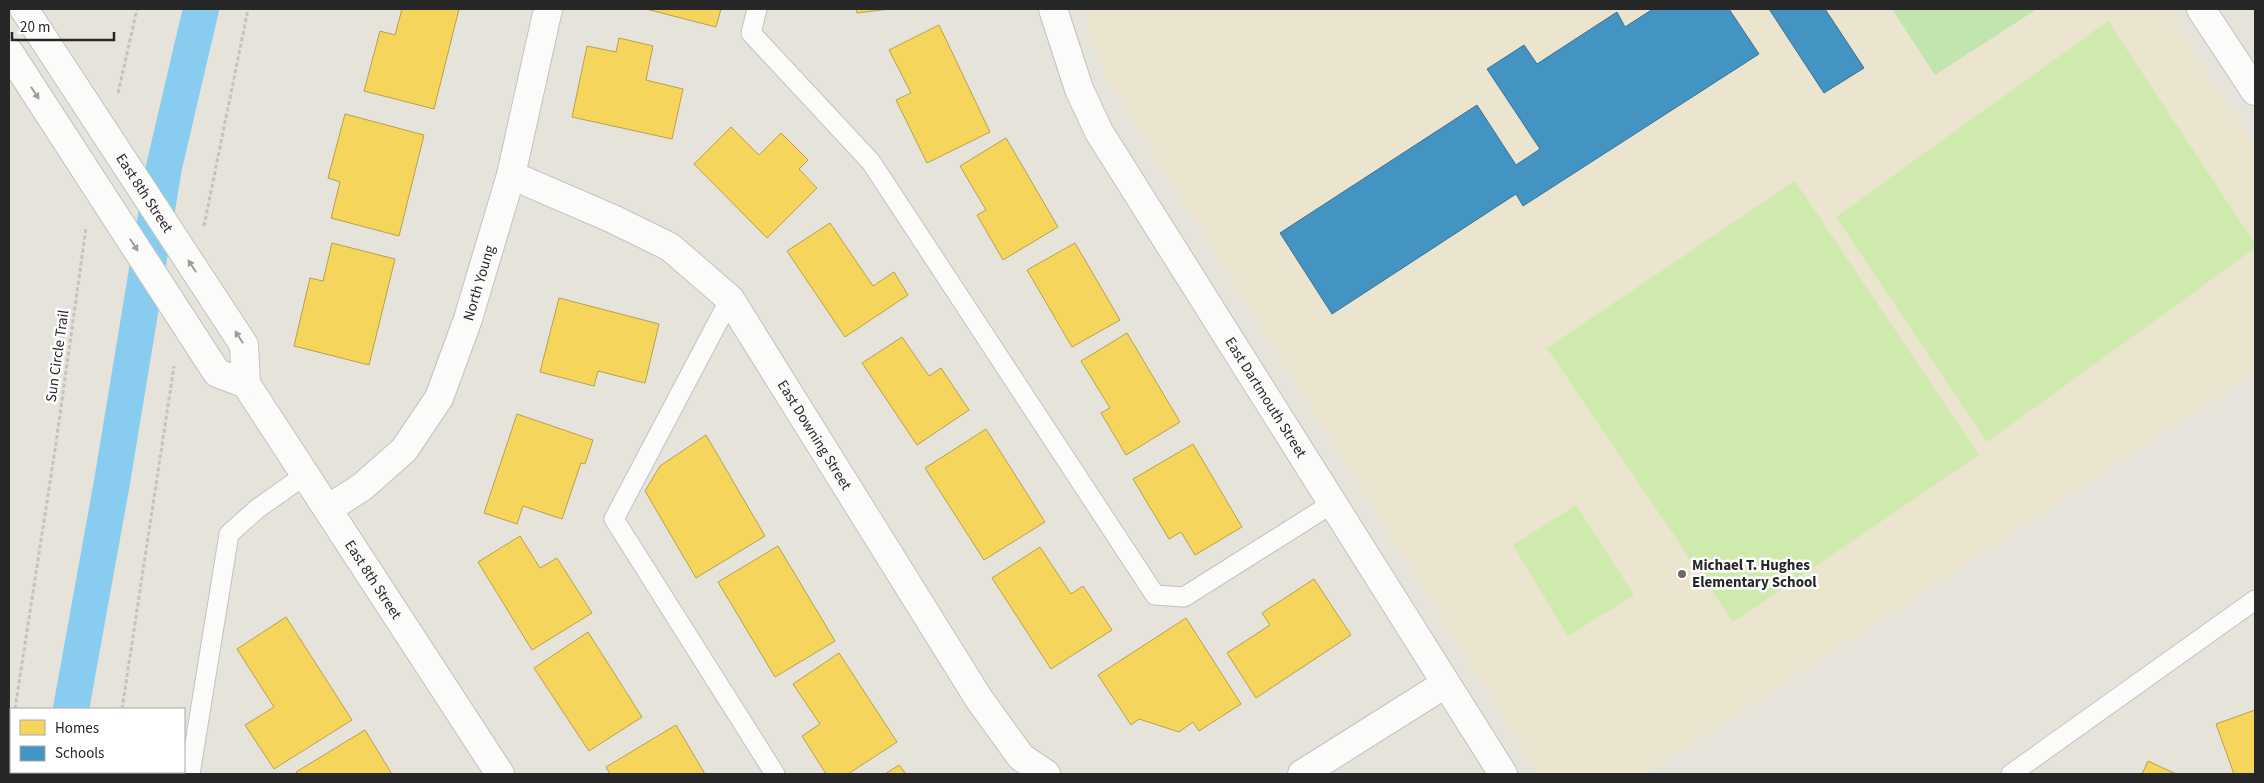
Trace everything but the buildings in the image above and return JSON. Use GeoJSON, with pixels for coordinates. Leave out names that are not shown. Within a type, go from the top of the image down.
{"type":"FeatureCollection","features":[{"type":"Feature","properties":{"kind":"street","name":"East 8th Street"},"geometry":{"type":"LineString","coordinates":[[24,9],[244,345],[246,384],[500,774]]}},
{"type":"Feature","properties":{"kind":"street","name":"North Young"},"geometry":{"type":"LineString","coordinates":[[328,509],[362,487],[404,450],[439,398],[468,319],[511,175],[548,9]]}},
{"type":"Feature","properties":{"kind":"street","name":"East Dartmouth Street"},"geometry":{"type":"LineString","coordinates":[[1053,9],[1079,89],[1098,132],[1503,774]]}},
{"type":"Feature","properties":{"kind":"street"},"geometry":{"type":"LineString","coordinates":[[2202,9],[2255,91]]}},
{"type":"Feature","properties":{"kind":"street"},"geometry":{"type":"LineString","coordinates":[[9,52],[217,373],[246,384]]}},
{"type":"Feature","properties":{"kind":"street","name":"East Downing Street"},"geometry":{"type":"LineString","coordinates":[[511,175],[613,219],[670,247],[730,300],[979,699],[1022,757],[1046,774]]}},
{"type":"Feature","properties":{"kind":"street"},"geometry":{"type":"LineString","coordinates":[[1302,774],[1445,684]]}},
{"type":"Feature","properties":{"kind":"lane"},"geometry":{"type":"LineString","coordinates":[[757,9],[751,33],[871,162],[1155,596],[1184,597],[1333,503]]}},
{"type":"Feature","properties":{"kind":"lane"},"geometry":{"type":"LineString","coordinates":[[730,300],[614,519],[774,774]]}},
{"type":"Feature","properties":{"kind":"lane"},"geometry":{"type":"LineString","coordinates":[[190,774],[229,534],[257,508],[306,475]]}},
{"type":"Feature","properties":{"kind":"lane"},"geometry":{"type":"LineString","coordinates":[[2011,774],[2255,600]]}},
{"type":"Feature","properties":{"kind":"path"},"geometry":{"type":"LineString","coordinates":[[115,148],[138,9]]}},
{"type":"Feature","properties":{"kind":"path","name":"Sun Circle Trail"},"geometry":{"type":"LineString","coordinates":[[15,708],[56,443],[86,230],[101,194]]}},
{"type":"Feature","properties":{"kind":"shaded area","name":"Michael T. Hughes Elementary School"},"geometry":{"type":"Polygon","coordinates":[[[1083,9],[2167,9],[2255,145],[2255,373],[1647,774],[1538,774],[1106,78],[1083,9]]]}},
{"type":"Feature","properties":{"kind":"green space"},"geometry":{"type":"Polygon","coordinates":[[[1892,9],[2037,9],[1935,75],[1892,9]]]}},
{"type":"Feature","properties":{"kind":"green space"},"geometry":{"type":"Polygon","coordinates":[[[2108,21],[2255,244],[2255,248],[1987,442],[1836,217],[2108,21]]]}},
{"type":"Feature","properties":{"kind":"green space"},"geometry":{"type":"Polygon","coordinates":[[[1795,181],[1979,455],[1733,622],[1547,348],[1795,181]]]}},
{"type":"Feature","properties":{"kind":"green space"},"geometry":{"type":"Polygon","coordinates":[[[1576,505],[1634,595],[1568,636],[1513,545],[1576,505]]]}},
{"type":"Feature","properties":{"kind":"waterway"},"geometry":{"type":"LineString","coordinates":[[71,708],[112,482],[164,167],[201,9]]}},
{"type":"Feature","properties":{"kind":"place","name":"Michael T. Hughes Elementary School"},"geometry":{"type":"Point","coordinates":[1682,574]}}]}
